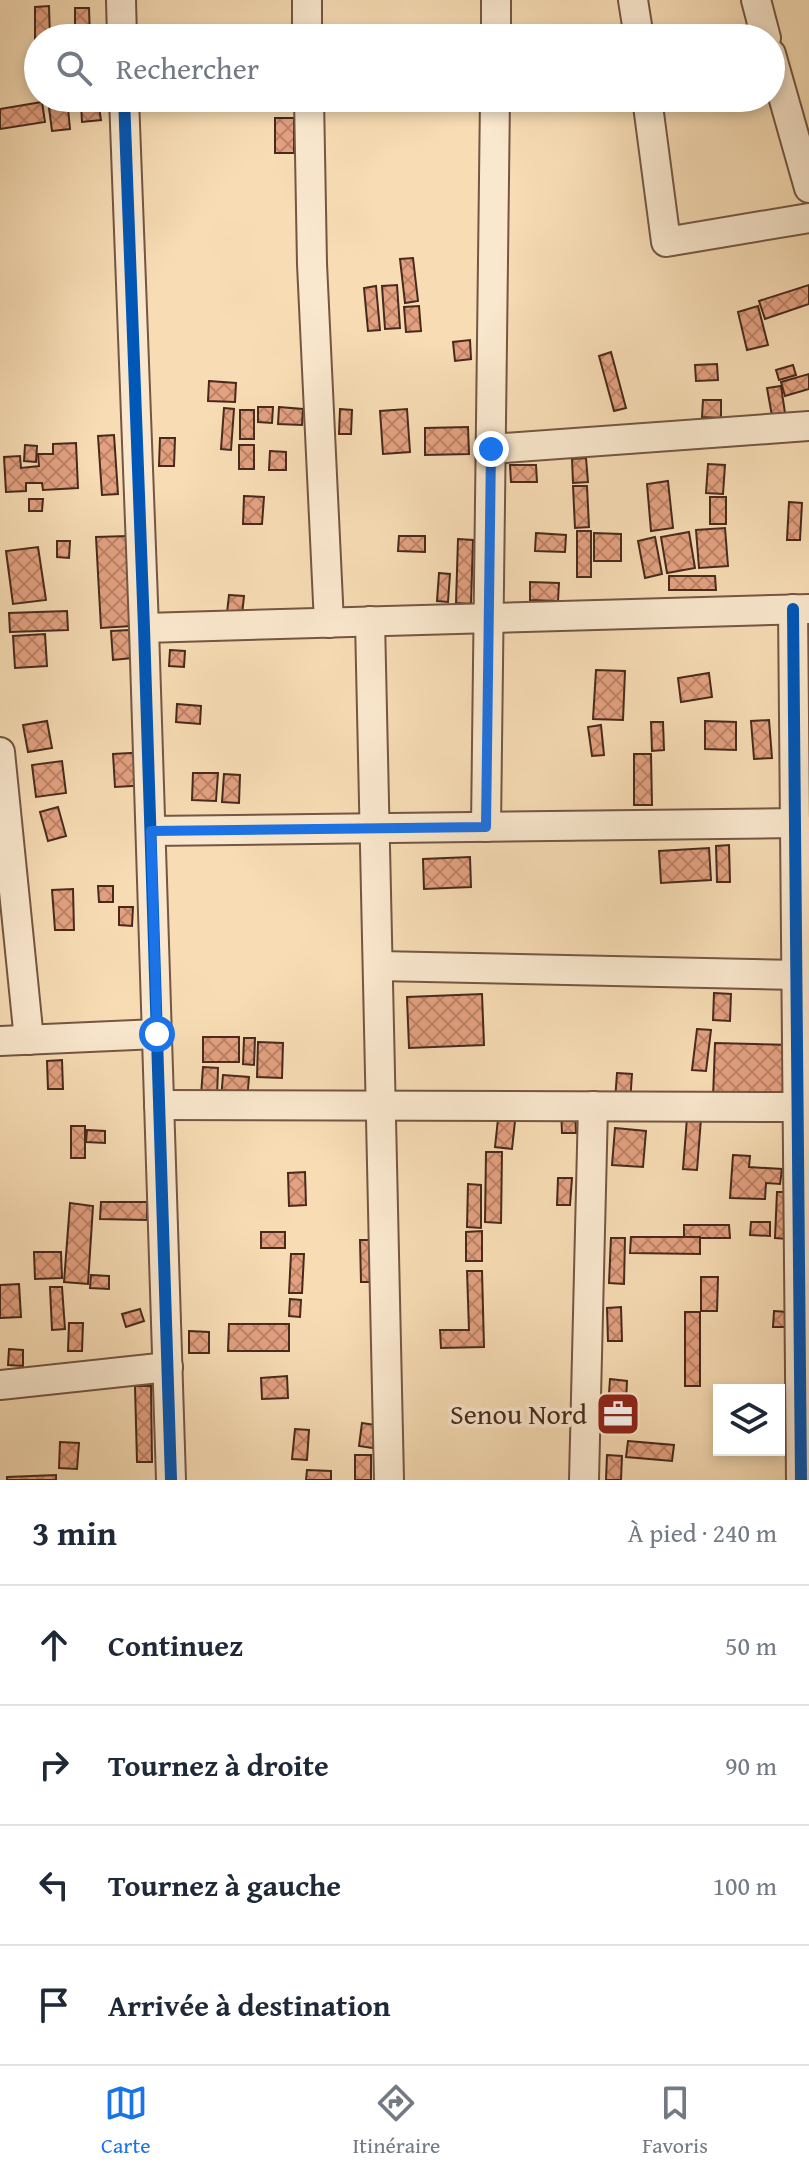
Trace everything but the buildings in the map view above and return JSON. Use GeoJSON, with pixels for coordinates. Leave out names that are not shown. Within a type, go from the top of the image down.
{"type":"FeatureCollection","features":[{"type":"Feature","properties":{"kind":"street"},"geometry":{"type":"LineString","coordinates":[[121,0],[122,24]]}},
{"type":"Feature","properties":{"kind":"street"},"geometry":{"type":"LineString","coordinates":[[307,0],[307,24]]}},
{"type":"Feature","properties":{"kind":"street"},"geometry":{"type":"LineString","coordinates":[[496,0],[496,24]]}},
{"type":"Feature","properties":{"kind":"street"},"geometry":{"type":"LineString","coordinates":[[633,0],[637,24]]}},
{"type":"Feature","properties":{"kind":"street"},"geometry":{"type":"LineString","coordinates":[[756,0],[762,24]]}},
{"type":"Feature","properties":{"kind":"street"},"geometry":{"type":"LineString","coordinates":[[785,103],[809,188]]}},
{"type":"Feature","properties":{"kind":"street"},"geometry":{"type":"LineString","coordinates":[[125,112],[171,1480]]}},
{"type":"Feature","properties":{"kind":"street"},"geometry":{"type":"LineString","coordinates":[[309,112],[313,280],[329,623]]}},
{"type":"Feature","properties":{"kind":"street"},"geometry":{"type":"LineString","coordinates":[[486,827],[495,112]]}},
{"type":"Feature","properties":{"kind":"street"},"geometry":{"type":"LineString","coordinates":[[649,112],[666,242],[809,218]]}},
{"type":"Feature","properties":{"kind":"street"},"geometry":{"type":"LineString","coordinates":[[491,449],[809,426]]}},
{"type":"Feature","properties":{"kind":"street"},"geometry":{"type":"LineString","coordinates":[[144,628],[801,609],[796,823],[798,1107],[804,1245],[801,1480]]}},
{"type":"Feature","properties":{"kind":"street"},"geometry":{"type":"LineString","coordinates":[[370,621],[389,1480]]}},
{"type":"Feature","properties":{"kind":"street"},"geometry":{"type":"LineString","coordinates":[[0,752],[7,898],[29,1040]]}},
{"type":"Feature","properties":{"kind":"street"},"geometry":{"type":"LineString","coordinates":[[151,831],[796,823]]}},
{"type":"Feature","properties":{"kind":"street"},"geometry":{"type":"LineString","coordinates":[[378,966],[797,975]]}},
{"type":"Feature","properties":{"kind":"street"},"geometry":{"type":"LineString","coordinates":[[0,1041],[157,1034]]}},
{"type":"Feature","properties":{"kind":"street"},"geometry":{"type":"LineString","coordinates":[[159,1105],[798,1107]]}},
{"type":"Feature","properties":{"kind":"street"},"geometry":{"type":"LineString","coordinates":[[584,1480],[593,1106]]}},
{"type":"Feature","properties":{"kind":"street"},"geometry":{"type":"LineString","coordinates":[[0,1385],[168,1367]]}},
{"type":"Feature","properties":{"kind":"cycle path"},"geometry":{"type":"LineString","coordinates":[[125,112],[171,1480]]}},
{"type":"Feature","properties":{"kind":"cycle path"},"geometry":{"type":"LineString","coordinates":[[793,609],[801,1480]]}},
{"type":"Feature","properties":{"kind":"place","name":"Senou Nord"},"geometry":{"type":"Point","coordinates":[618,1414]}},
{"type":"Feature","properties":{"kind":"route"},"geometry":{"type":"LineString","coordinates":[[157,1034],[151,831],[486,827],[491,449]]}}]}
